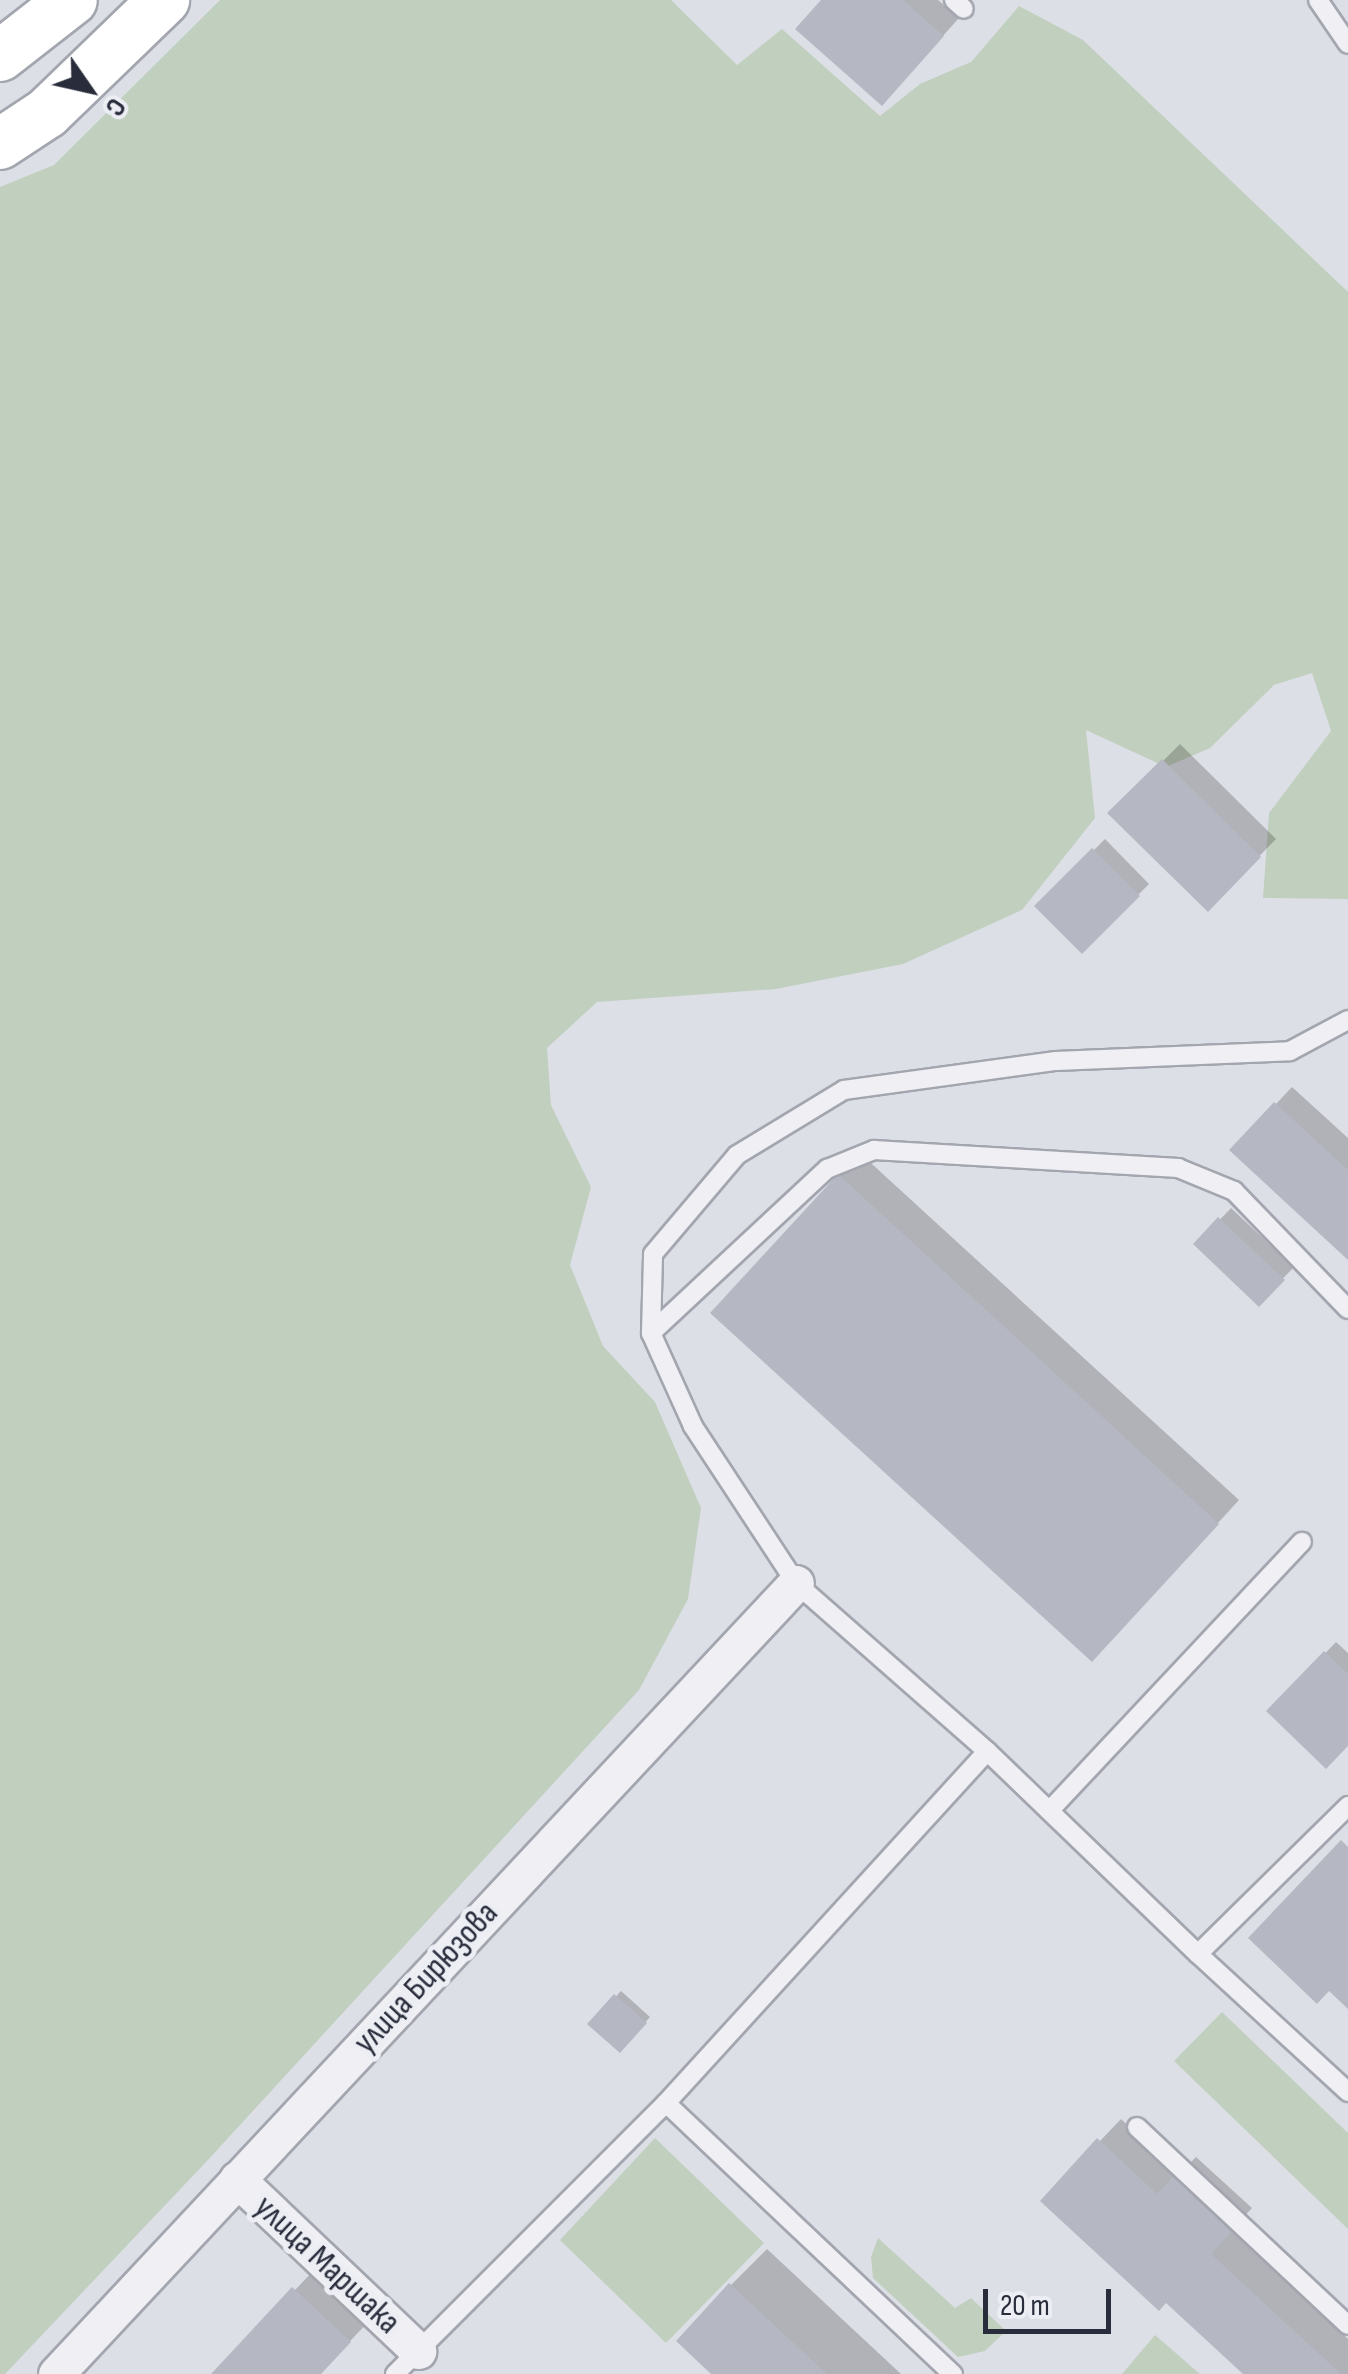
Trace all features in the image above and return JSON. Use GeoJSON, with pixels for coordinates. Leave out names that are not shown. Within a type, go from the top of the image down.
{"type":"FeatureCollection","features":[{"type":"Feature","properties":{"kind":"main road"},"geometry":{"type":"LineString","coordinates":[[0,56],[72,0]]}},
{"type":"Feature","properties":{"kind":"main road"},"geometry":{"type":"LineString","coordinates":[[0,144],[48,114],[164,0]]}},
{"type":"Feature","properties":{"kind":"street","name":"улица Бирюзова"},"geometry":{"type":"LineString","coordinates":[[56,2374],[796,1584]]}},
{"type":"Feature","properties":{"kind":"street","name":"улица Маршака"},"geometry":{"type":"LineString","coordinates":[[237,2180],[407,2363]]}},
{"type":"Feature","properties":{"kind":"lane"},"geometry":{"type":"LineString","coordinates":[[1318,0],[1348,44]]}},
{"type":"Feature","properties":{"kind":"lane"},"geometry":{"type":"LineString","coordinates":[[1348,1020],[1290,1051],[1056,1062],[844,1090],[738,1155],[653,1254],[651,1333],[693,1426],[796,1584],[987,1751],[1348,2092]]}},
{"type":"Feature","properties":{"kind":"lane"},"geometry":{"type":"LineString","coordinates":[[651,1333],[827,1169],[874,1150],[1178,1168],[1234,1191],[1348,1310]]}},
{"type":"Feature","properties":{"kind":"lane"},"geometry":{"type":"LineString","coordinates":[[1050,1810],[1302,1542]]}},
{"type":"Feature","properties":{"kind":"lane"},"geometry":{"type":"LineString","coordinates":[[407,2363],[666,2103],[987,1751]]}},
{"type":"Feature","properties":{"kind":"lane"},"geometry":{"type":"LineString","coordinates":[[1198,1954],[1348,1806]]}},
{"type":"Feature","properties":{"kind":"lane"},"geometry":{"type":"LineString","coordinates":[[666,2103],[953,2374]]}},
{"type":"Feature","properties":{"kind":"lane"},"geometry":{"type":"LineString","coordinates":[[1137,2127],[1348,2325]]}},
{"type":"Feature","properties":{"kind":"green space"},"geometry":{"type":"Polygon","coordinates":[[[220,0],[671,0],[737,65],[782,29],[880,116],[920,84],[971,62],[1019,6],[1083,40],[1348,292],[1348,899],[1263,898],[1269,813],[1331,731],[1312,673],[1274,685],[1210,748],[1166,767],[1086,730],[1095,818],[1022,910],[903,964],[776,989],[597,1002],[547,1048],[551,1105],[591,1187],[570,1265],[603,1346],[655,1402],[701,1508],[688,1599],[639,1690],[207,2161],[5,2374],[0,2374],[0,187],[54,165],[220,0]]]}},
{"type":"Feature","properties":{"kind":"green space"},"geometry":{"type":"Polygon","coordinates":[[[1222,2012],[1348,2133],[1348,2229],[1174,2061],[1222,2012]]]}},
{"type":"Feature","properties":{"kind":"green space"},"geometry":{"type":"Polygon","coordinates":[[[655,2138],[764,2243],[666,2343],[560,2240],[655,2138]]]}},
{"type":"Feature","properties":{"kind":"green space"},"geometry":{"type":"Polygon","coordinates":[[[878,2238],[955,2308],[971,2298],[1006,2331],[985,2351],[958,2357],[873,2278],[871,2257],[878,2238]]]}},
{"type":"Feature","properties":{"kind":"green space"},"geometry":{"type":"Polygon","coordinates":[[[1155,2335],[1200,2374],[1122,2374],[1155,2335]]]}},
{"type":"Feature","properties":{"kind":"building"},"geometry":{"type":"Polygon","coordinates":[[[821,0],[903,0],[944,36],[882,106],[795,29],[821,0]]]}},
{"type":"Feature","properties":{"kind":"building"},"geometry":{"type":"Polygon","coordinates":[[[1162,759],[1261,857],[1208,912],[1107,813],[1162,759]]]}},
{"type":"Feature","properties":{"kind":"building"},"geometry":{"type":"Polygon","coordinates":[[[1092,848],[1140,896],[1082,954],[1034,906],[1092,848]]]}},
{"type":"Feature","properties":{"kind":"building"},"geometry":{"type":"Polygon","coordinates":[[[1274,1102],[1348,1170],[1348,1260],[1229,1150],[1274,1102]]]}},
{"type":"Feature","properties":{"kind":"building"},"geometry":{"type":"Polygon","coordinates":[[[838,1174],[1219,1524],[1092,1662],[710,1313],[838,1174]]]}},
{"type":"Feature","properties":{"kind":"building"},"geometry":{"type":"Polygon","coordinates":[[[1218,1217],[1285,1280],[1259,1307],[1193,1244],[1218,1217]]]}},
{"type":"Feature","properties":{"kind":"building"},"geometry":{"type":"Polygon","coordinates":[[[1324,1651],[1348,1674],[1348,1746],[1326,1769],[1266,1711],[1324,1651]]]}},
{"type":"Feature","properties":{"kind":"building"},"geometry":{"type":"Polygon","coordinates":[[[1341,1840],[1348,1847],[1348,2009],[1329,1991],[1317,2004],[1248,1938],[1341,1840]]]}},
{"type":"Feature","properties":{"kind":"building"},"geometry":{"type":"Polygon","coordinates":[[[614,1994],[647,2023],[620,2053],[587,2024],[614,1994]]]}},
{"type":"Feature","properties":{"kind":"building"},"geometry":{"type":"Polygon","coordinates":[[[1097,2138],[1157,2194],[1173,2177],[1232,2231],[1211,2254],[1341,2374],[1243,2374],[1166,2303],[1159,2311],[1040,2201],[1097,2138]]]}},
{"type":"Feature","properties":{"kind":"building"},"geometry":{"type":"Polygon","coordinates":[[[729,2283],[827,2374],[711,2374],[676,2341],[729,2283]]]}},
{"type":"Feature","properties":{"kind":"building"},"geometry":{"type":"Polygon","coordinates":[[[292,2287],[351,2342],[321,2374],[211,2374],[292,2287]]]}}]}
